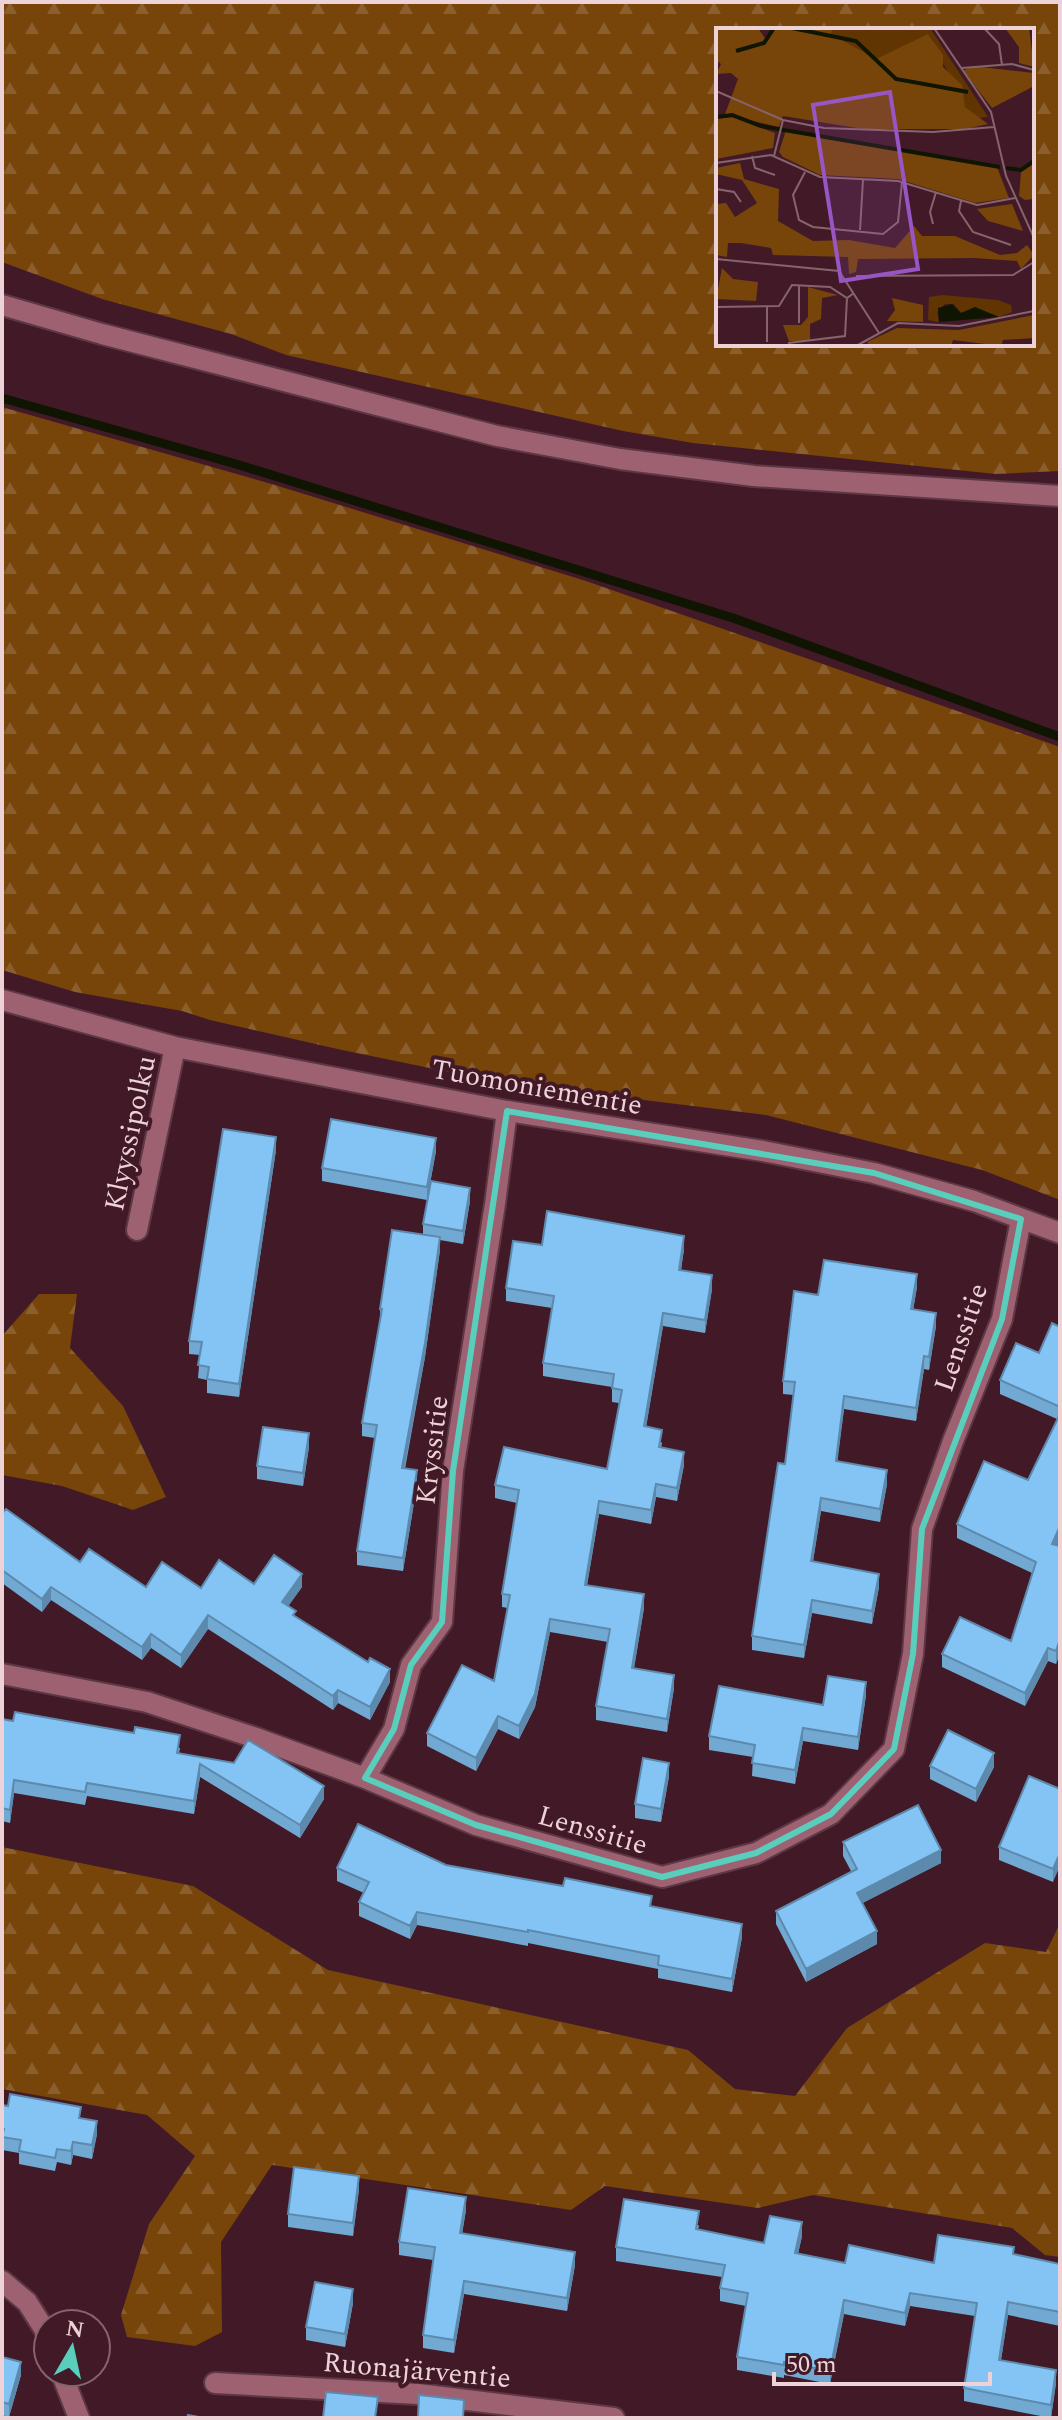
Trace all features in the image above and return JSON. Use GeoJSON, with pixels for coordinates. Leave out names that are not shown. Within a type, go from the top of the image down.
{"type":"FeatureCollection","features":[{"type":"Feature","properties":{"kind":"street"},"geometry":{"type":"LineString","coordinates":[[2,305],[130,342],[497,436],[620,459],[754,476],[1060,496]]}},
{"type":"Feature","properties":{"kind":"street","name":"Tuomoniementie"},"geometry":{"type":"LineString","coordinates":[[2,1000],[175,1047],[507,1111],[763,1151],[874,1173],[974,1201],[1060,1233]]}},
{"type":"Feature","properties":{"kind":"street","name":"Klyyssipolku"},"geometry":{"type":"LineString","coordinates":[[137,1230],[175,1047]]}},
{"type":"Feature","properties":{"kind":"street","name":"Kryssitie"},"geometry":{"type":"LineString","coordinates":[[365,1778],[394,1729],[411,1665],[442,1622],[453,1471],[507,1111]]}},
{"type":"Feature","properties":{"kind":"street","name":"Lenssitie"},"geometry":{"type":"LineString","coordinates":[[2,1674],[147,1702],[365,1778],[476,1825],[662,1877],[756,1853],[831,1814],[894,1749],[913,1654],[922,1529],[1002,1319],[1021,1219]]}},
{"type":"Feature","properties":{"kind":"street"},"geometry":{"type":"LineString","coordinates":[[2,2281],[32,2310]]}},
{"type":"Feature","properties":{"kind":"street","name":"Ruonajärventie"},"geometry":{"type":"LineString","coordinates":[[215,2383],[418,2394],[614,2418]]}},
{"type":"Feature","properties":{"kind":"street"},"geometry":{"type":"LineString","coordinates":[[67,2388],[79,2418]]}},
{"type":"Feature","properties":{"kind":"highlighted area"},"geometry":{"type":"Polygon","coordinates":[[[507,1111],[874,1173],[1021,1219],[1002,1319],[922,1529],[913,1654],[894,1749],[831,1814],[756,1853],[662,1877],[476,1825],[365,1778],[394,1729],[411,1665],[442,1622],[453,1471],[507,1111]]]}},
{"type":"Feature","properties":{"kind":"green space"},"geometry":{"type":"Polygon","coordinates":[[[2,2],[1060,2],[1060,471],[996,474],[693,443],[623,431],[286,355],[231,334],[102,299],[2,262],[2,2]]]}},
{"type":"Feature","properties":{"kind":"green space"},"geometry":{"type":"Polygon","coordinates":[[[2,407],[275,485],[586,581],[1060,747],[1060,1200],[982,1170],[766,1115],[498,1082],[342,1050],[182,1011],[75,992],[2,970],[2,407]]]}},
{"type":"Feature","properties":{"kind":"green space"},"geometry":{"type":"Polygon","coordinates":[[[39,1294],[77,1294],[70,1348],[123,1406],[166,1497],[133,1510],[62,1486],[2,1475],[2,1336],[39,1294]]]}},
{"type":"Feature","properties":{"kind":"green space"},"geometry":{"type":"Polygon","coordinates":[[[2,1847],[193,1886],[328,1970],[688,2050],[735,2089],[795,2096],[847,2028],[985,1943],[1046,1952],[1060,1923],[1060,2257],[1045,2255],[1012,2228],[813,2195],[758,2208],[605,2186],[571,2210],[272,2165],[221,2242],[222,2332],[195,2346],[127,2337],[121,2315],[149,2224],[195,2156],[147,2115],[2,2089],[2,1847]]]}},
{"type":"Feature","properties":{"kind":"building"},"geometry":{"type":"Polygon","coordinates":[[[331,1119],[436,1138],[427,1187],[322,1168],[331,1119]]]}},
{"type":"Feature","properties":{"kind":"building"},"geometry":{"type":"Polygon","coordinates":[[[223,1129],[276,1137],[239,1384],[207,1379],[209,1367],[198,1365],[202,1342],[189,1341],[223,1129]]]}},
{"type":"Feature","properties":{"kind":"building"},"geometry":{"type":"Polygon","coordinates":[[[431,1181],[470,1188],[463,1231],[423,1224],[431,1181]]]}},
{"type":"Feature","properties":{"kind":"building"},"geometry":{"type":"Polygon","coordinates":[[[547,1211],[684,1236],[679,1270],[712,1275],[705,1320],[663,1313],[644,1426],[662,1430],[659,1447],[684,1452],[677,1488],[656,1484],[651,1510],[599,1501],[585,1585],[644,1594],[632,1668],[674,1675],[667,1719],[596,1706],[610,1629],[550,1619],[535,1694],[519,1726],[498,1716],[476,1758],[427,1733],[462,1665],[494,1681],[510,1595],[502,1594],[519,1490],[495,1485],[504,1447],[607,1469],[622,1390],[612,1388],[614,1374],[543,1363],[554,1296],[506,1288],[513,1241],[542,1245],[547,1211]]]}},
{"type":"Feature","properties":{"kind":"building"},"geometry":{"type":"Polygon","coordinates":[[[392,1230],[440,1237],[425,1343],[402,1468],[417,1470],[403,1558],[357,1551],[377,1425],[362,1423],[392,1230]]]}},
{"type":"Feature","properties":{"kind":"building"},"geometry":{"type":"Polygon","coordinates":[[[824,1260],[917,1274],[911,1309],[936,1313],[929,1357],[924,1356],[916,1408],[844,1396],[836,1461],[887,1470],[880,1509],[821,1498],[811,1561],[879,1574],[872,1611],[812,1600],[804,1645],[752,1636],[778,1463],[785,1464],[795,1382],[783,1381],[794,1291],[818,1295],[824,1260]]]}},
{"type":"Feature","properties":{"kind":"building"},"geometry":{"type":"Polygon","coordinates":[[[1052,1323],[1060,1327],[1060,1407],[1000,1380],[1016,1343],[1039,1353],[1052,1323]]]}},
{"type":"Feature","properties":{"kind":"building"},"geometry":{"type":"Polygon","coordinates":[[[1060,1414],[1060,1526],[1052,1544],[1060,1546],[1060,1639],[1056,1651],[1048,1648],[1025,1693],[942,1654],[960,1617],[1011,1641],[1036,1562],[957,1524],[984,1461],[1028,1480],[1060,1414]]]}},
{"type":"Feature","properties":{"kind":"building"},"geometry":{"type":"Polygon","coordinates":[[[263,1427],[309,1433],[303,1473],[257,1466],[263,1427]]]}},
{"type":"Feature","properties":{"kind":"building"},"geometry":{"type":"Polygon","coordinates":[[[6,1509],[80,1562],[89,1549],[146,1587],[162,1562],[201,1588],[219,1560],[254,1584],[274,1555],[302,1574],[282,1602],[296,1611],[293,1615],[368,1662],[370,1658],[390,1669],[370,1707],[338,1690],[333,1696],[208,1615],[181,1655],[151,1634],[142,1647],[51,1587],[42,1599],[2,1570],[2,1514],[6,1509]]]}},
{"type":"Feature","properties":{"kind":"building"},"geometry":{"type":"Polygon","coordinates":[[[828,1676],[866,1682],[858,1737],[803,1728],[795,1770],[752,1763],[755,1745],[709,1736],[719,1686],[823,1705],[828,1676]]]}},
{"type":"Feature","properties":{"kind":"building"},"geometry":{"type":"Polygon","coordinates":[[[15,1712],[134,1733],[135,1727],[180,1735],[177,1753],[234,1763],[248,1740],[324,1786],[300,1825],[200,1764],[194,1801],[87,1783],[85,1792],[14,1780],[10,1810],[2,1808],[2,1719],[13,1721],[15,1712]]]}},
{"type":"Feature","properties":{"kind":"building"},"geometry":{"type":"Polygon","coordinates":[[[948,1730],[994,1753],[976,1789],[930,1766],[948,1730]]]}},
{"type":"Feature","properties":{"kind":"building"},"geometry":{"type":"Polygon","coordinates":[[[643,1758],[669,1763],[661,1809],[635,1804],[643,1758]]]}},
{"type":"Feature","properties":{"kind":"building"},"geometry":{"type":"Polygon","coordinates":[[[1029,1776],[1060,1789],[1060,1853],[1053,1869],[999,1847],[1029,1776]]]}},
{"type":"Feature","properties":{"kind":"building"},"geometry":{"type":"Polygon","coordinates":[[[918,1805],[941,1850],[857,1893],[877,1931],[806,1969],[776,1911],[857,1869],[843,1842],[918,1805]]]}},
{"type":"Feature","properties":{"kind":"building"},"geometry":{"type":"Polygon","coordinates":[[[358,1824],[446,1865],[563,1886],[565,1878],[652,1896],[650,1906],[742,1924],[732,1979],[658,1965],[659,1956],[528,1930],[417,1912],[410,1926],[359,1902],[369,1882],[337,1868],[358,1824]]]}},
{"type":"Feature","properties":{"kind":"building"},"geometry":{"type":"Polygon","coordinates":[[[10,2094],[81,2107],[79,2118],[97,2121],[92,2145],[73,2142],[71,2151],[57,2149],[55,2158],[19,2151],[21,2140],[2,2137],[2,2105],[8,2106],[10,2094]]]}},
{"type":"Feature","properties":{"kind":"building"},"geometry":{"type":"Polygon","coordinates":[[[294,2167],[359,2176],[353,2223],[288,2214],[294,2167]]]}},
{"type":"Feature","properties":{"kind":"building"},"geometry":{"type":"Polygon","coordinates":[[[408,2188],[466,2197],[460,2233],[575,2252],[567,2298],[464,2281],[454,2340],[423,2335],[435,2247],[399,2242],[408,2188]]]}},
{"type":"Feature","properties":{"kind":"building"},"geometry":{"type":"Polygon","coordinates":[[[624,2199],[699,2211],[696,2229],[764,2243],[770,2216],[802,2222],[795,2253],[845,2263],[849,2245],[934,2263],[938,2235],[1014,2247],[1013,2254],[1060,2264],[1060,2312],[1008,2302],[999,2360],[1056,2370],[1051,2405],[964,2388],[977,2303],[910,2293],[905,2313],[844,2300],[830,2371],[737,2357],[748,2293],[720,2288],[725,2265],[616,2247],[624,2199]]]}},
{"type":"Feature","properties":{"kind":"building"},"geometry":{"type":"Polygon","coordinates":[[[315,2282],[353,2289],[345,2334],[306,2327],[315,2282]]]}},
{"type":"Feature","properties":{"kind":"building"},"geometry":{"type":"Polygon","coordinates":[[[2,2357],[21,2362],[9,2404],[2,2402],[2,2357]]]}},
{"type":"Feature","properties":{"kind":"building"},"geometry":{"type":"Polygon","coordinates":[[[326,2392],[378,2397],[375,2418],[323,2418],[326,2392]]]}},
{"type":"Feature","properties":{"kind":"building"},"geometry":{"type":"Polygon","coordinates":[[[419,2395],[464,2400],[463,2418],[418,2418],[419,2395]]]}},
{"type":"Feature","properties":{"kind":"waterway"},"geometry":{"type":"LineString","coordinates":[[2,398],[236,464],[733,618],[1060,737]]}}]}
